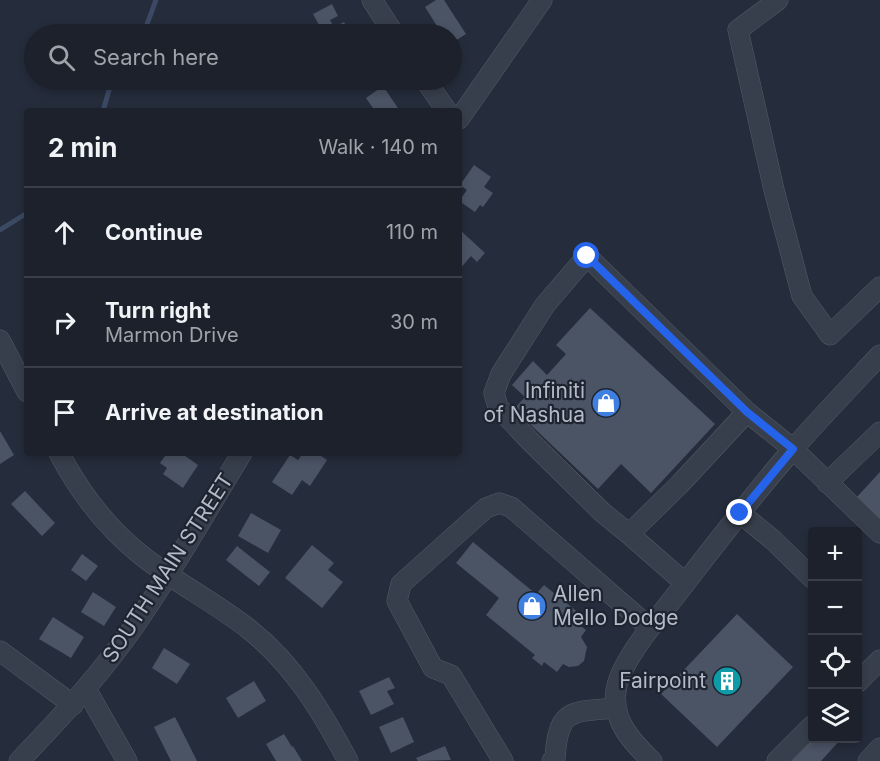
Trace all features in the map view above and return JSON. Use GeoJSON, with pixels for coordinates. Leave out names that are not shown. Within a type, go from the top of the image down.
{"type":"FeatureCollection","features":[{"type":"Feature","properties":{"kind":"street"},"geometry":{"type":"LineString","coordinates":[[372,0],[388,24]]}},
{"type":"Feature","properties":{"kind":"street"},"geometry":{"type":"LineString","coordinates":[[462,115],[542,0]]}},
{"type":"Feature","properties":{"kind":"street"},"geometry":{"type":"LineString","coordinates":[[777,0],[738,30],[774,190],[802,296],[830,334],[880,287]]}},
{"type":"Feature","properties":{"kind":"street"},"geometry":{"type":"LineString","coordinates":[[432,90],[445,108]]}},
{"type":"Feature","properties":{"kind":"street"},"geometry":{"type":"LineString","coordinates":[[685,583],[602,512],[498,407],[494,393],[501,374],[545,305],[587,256],[747,412],[793,449],[880,533]]}},
{"type":"Feature","properties":{"kind":"street"},"geometry":{"type":"LineString","coordinates":[[0,340],[24,386]]}},
{"type":"Feature","properties":{"kind":"street"},"geometry":{"type":"LineString","coordinates":[[652,761],[633,742],[622,726],[615,708],[616,690],[622,672],[650,628],[740,513],[793,449],[880,355]]}},
{"type":"Feature","properties":{"kind":"street"},"geometry":{"type":"LineString","coordinates":[[628,534],[679,486],[747,412]]}},
{"type":"Feature","properties":{"kind":"street"},"geometry":{"type":"LineString","coordinates":[[827,483],[880,432]]}},
{"type":"Feature","properties":{"kind":"street"},"geometry":{"type":"LineString","coordinates":[[60,456],[70,475],[95,511],[117,534],[142,556],[250,630],[277,654],[320,710],[348,761]]}},
{"type":"Feature","properties":{"kind":"street","name":"SOUTH MAIN STREET"},"geometry":{"type":"LineString","coordinates":[[19,761],[73,705],[135,626],[240,456]]}},
{"type":"Feature","properties":{"kind":"street"},"geometry":{"type":"LineString","coordinates":[[503,761],[451,675],[433,668],[397,602],[401,584],[486,508],[499,502],[511,507],[650,628]]}},
{"type":"Feature","properties":{"kind":"street"},"geometry":{"type":"LineString","coordinates":[[740,513],[808,573]]}},
{"type":"Feature","properties":{"kind":"street"},"geometry":{"type":"LineString","coordinates":[[0,651],[73,705]]}},
{"type":"Feature","properties":{"kind":"street"},"geometry":{"type":"LineString","coordinates":[[862,678],[880,660]]}},
{"type":"Feature","properties":{"kind":"street"},"geometry":{"type":"LineString","coordinates":[[86,689],[127,761]]}},
{"type":"Feature","properties":{"kind":"street"},"geometry":{"type":"LineString","coordinates":[[555,760],[556,740],[562,722],[575,711],[615,708]]}},
{"type":"Feature","properties":{"kind":"street"},"geometry":{"type":"LineString","coordinates":[[777,761],[808,731]]}},
{"type":"Feature","properties":{"kind":"street"},"geometry":{"type":"LineString","coordinates":[[868,761],[880,748]]}},
{"type":"Feature","properties":{"kind":"building"},"geometry":{"type":"Polygon","coordinates":[[[436,0],[444,0],[460,24],[436,24],[425,7],[436,0]]]}},
{"type":"Feature","properties":{"kind":"building"},"geometry":{"type":"Polygon","coordinates":[[[332,4],[338,16],[330,20],[332,24],[318,24],[313,14],[332,4]]]}},
{"type":"Feature","properties":{"kind":"building"},"geometry":{"type":"Polygon","coordinates":[[[377,90],[386,90],[398,108],[373,108],[366,98],[377,90]]]}},
{"type":"Feature","properties":{"kind":"building"},"geometry":{"type":"Polygon","coordinates":[[[474,165],[491,177],[484,187],[493,193],[483,207],[480,205],[475,212],[462,203],[462,197],[467,190],[462,186],[462,182],[474,165]]]}},
{"type":"Feature","properties":{"kind":"building"},"geometry":{"type":"Polygon","coordinates":[[[462,232],[485,253],[477,262],[471,256],[462,266],[462,232]]]}},
{"type":"Feature","properties":{"kind":"building","name":"Infiniti of Nashua"},"geometry":{"type":"Polygon","coordinates":[[[590,308],[715,424],[651,493],[621,464],[598,489],[514,409],[525,397],[512,385],[533,361],[547,375],[566,354],[556,345],[590,308]]]}},
{"type":"Feature","properties":{"kind":"building"},"geometry":{"type":"Polygon","coordinates":[[[0,431],[14,455],[0,464],[0,431]]]}},
{"type":"Feature","properties":{"kind":"building"},"geometry":{"type":"Polygon","coordinates":[[[165,456],[185,456],[198,465],[183,488],[163,474],[167,468],[160,463],[165,456]]]}},
{"type":"Feature","properties":{"kind":"building"},"geometry":{"type":"Polygon","coordinates":[[[289,456],[298,460],[301,456],[321,456],[327,460],[310,486],[302,480],[292,495],[272,482],[289,456]]]}},
{"type":"Feature","properties":{"kind":"building"},"geometry":{"type":"Polygon","coordinates":[[[880,472],[880,523],[855,499],[880,472]]]}},
{"type":"Feature","properties":{"kind":"building"},"geometry":{"type":"Polygon","coordinates":[[[25,491],[55,523],[42,536],[11,504],[25,491]]]}},
{"type":"Feature","properties":{"kind":"building"},"geometry":{"type":"Polygon","coordinates":[[[251,513],[281,530],[268,553],[238,536],[251,513]]]}},
{"type":"Feature","properties":{"kind":"building","name":"Allen Mello Dodge"},"geometry":{"type":"Polygon","coordinates":[[[473,542],[536,594],[544,585],[585,618],[579,625],[586,630],[581,637],[587,647],[584,661],[578,666],[569,667],[563,664],[557,672],[544,662],[542,666],[532,658],[535,655],[486,615],[499,598],[456,563],[473,542]]]}},
{"type":"Feature","properties":{"kind":"building"},"geometry":{"type":"Polygon","coordinates":[[[312,545],[334,563],[328,570],[343,582],[322,608],[285,578],[312,545]]]}},
{"type":"Feature","properties":{"kind":"building"},"geometry":{"type":"Polygon","coordinates":[[[237,546],[270,572],[259,586],[226,560],[237,546]]]}},
{"type":"Feature","properties":{"kind":"building"},"geometry":{"type":"Polygon","coordinates":[[[82,554],[98,566],[86,581],[71,570],[82,554]]]}},
{"type":"Feature","properties":{"kind":"building"},"geometry":{"type":"Polygon","coordinates":[[[93,592],[116,607],[104,626],[81,612],[93,592]]]}},
{"type":"Feature","properties":{"kind":"building","name":"Fairpoint"},"geometry":{"type":"Polygon","coordinates":[[[737,614],[793,667],[717,747],[661,694],[737,614]]]}},
{"type":"Feature","properties":{"kind":"building"},"geometry":{"type":"Polygon","coordinates":[[[53,617],[84,637],[71,658],[39,639],[53,617]]]}},
{"type":"Feature","properties":{"kind":"building"},"geometry":{"type":"Polygon","coordinates":[[[164,648],[190,664],[177,684],[152,668],[164,648]]]}},
{"type":"Feature","properties":{"kind":"building"},"geometry":{"type":"Polygon","coordinates":[[[389,677],[395,688],[387,691],[394,704],[371,715],[359,691],[389,677]]]}},
{"type":"Feature","properties":{"kind":"building"},"geometry":{"type":"Polygon","coordinates":[[[254,681],[266,701],[238,718],[226,698],[254,681]]]}},
{"type":"Feature","properties":{"kind":"building"},"geometry":{"type":"Polygon","coordinates":[[[175,717],[197,761],[171,761],[154,727],[175,717]]]}},
{"type":"Feature","properties":{"kind":"building"},"geometry":{"type":"Polygon","coordinates":[[[403,717],[414,742],[391,753],[379,727],[403,717]]]}},
{"type":"Feature","properties":{"kind":"building"},"geometry":{"type":"Polygon","coordinates":[[[284,734],[302,761],[276,761],[266,744],[284,734]]]}},
{"type":"Feature","properties":{"kind":"building"},"geometry":{"type":"Polygon","coordinates":[[[808,741],[837,743],[821,761],[785,761],[808,741]]]}},
{"type":"Feature","properties":{"kind":"building"},"geometry":{"type":"Polygon","coordinates":[[[445,746],[451,760],[418,761],[416,758],[445,746]]]}},
{"type":"Feature","properties":{"kind":"waterway"},"geometry":{"type":"LineString","coordinates":[[147,24],[156,0]]}},
{"type":"Feature","properties":{"kind":"waterway"},"geometry":{"type":"LineString","coordinates":[[104,108],[109,90]]}},
{"type":"Feature","properties":{"kind":"waterway"},"geometry":{"type":"LineString","coordinates":[[0,230],[24,215]]}},
{"type":"Feature","properties":{"kind":"place","name":"Infiniti of Nashua"},"geometry":{"type":"Point","coordinates":[606,403]}},
{"type":"Feature","properties":{"kind":"place","name":"Allen Mello Dodge"},"geometry":{"type":"Point","coordinates":[532,606]}},
{"type":"Feature","properties":{"kind":"place","name":"Fairpoint"},"geometry":{"type":"Point","coordinates":[727,681]}},
{"type":"Feature","properties":{"kind":"route"},"geometry":{"type":"LineString","coordinates":[[587,256],[747,412],[793,449],[740,513]]}}]}
